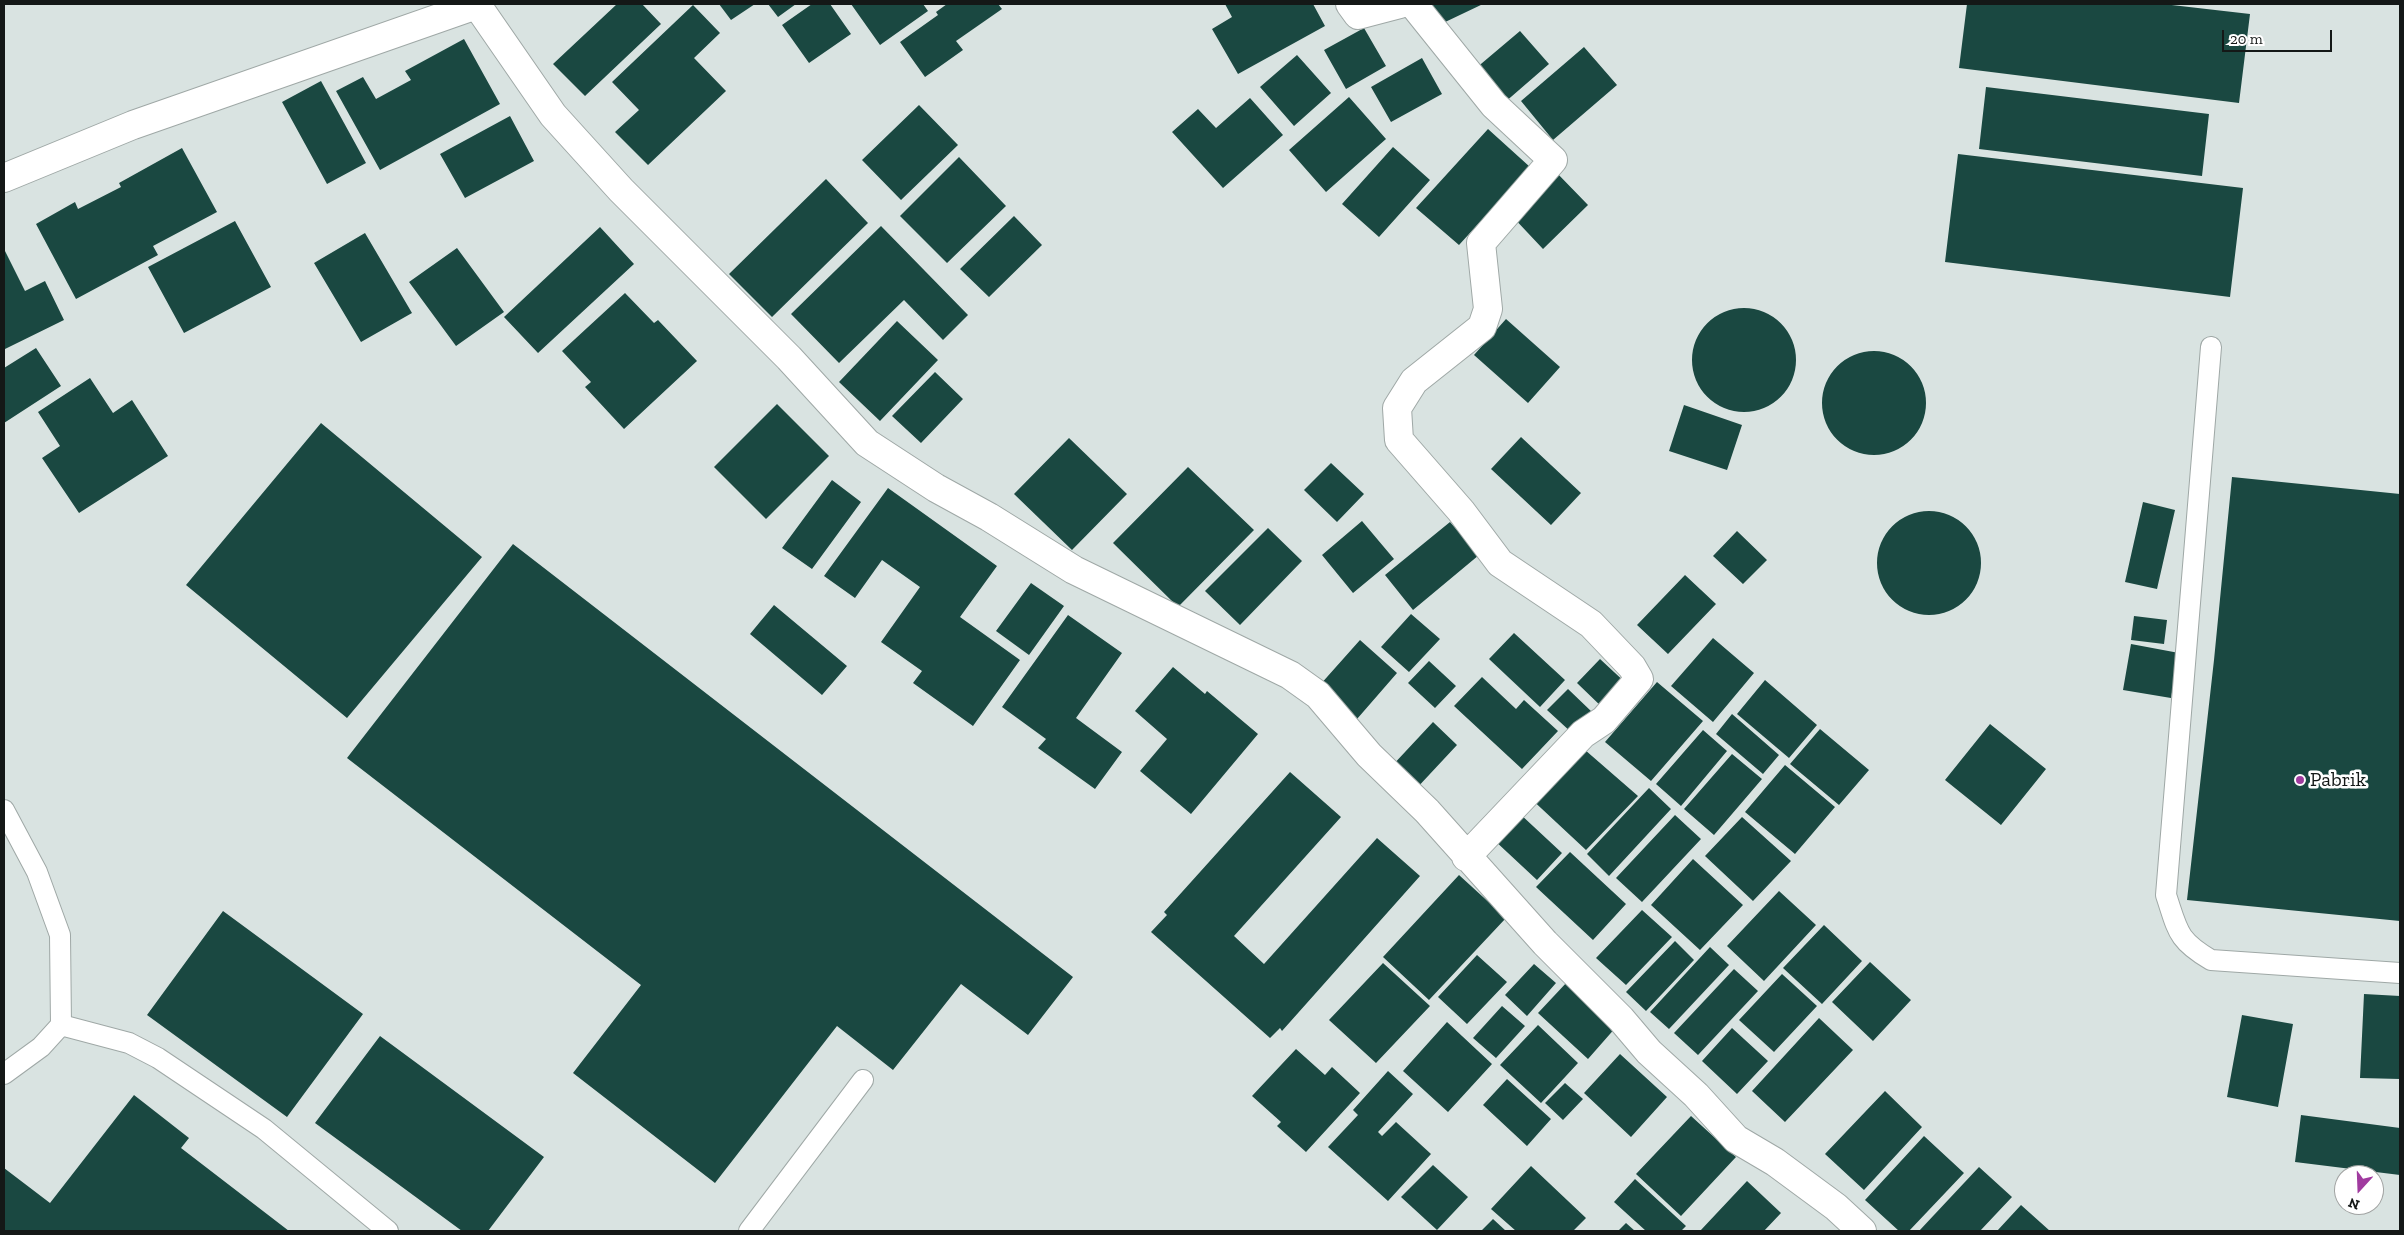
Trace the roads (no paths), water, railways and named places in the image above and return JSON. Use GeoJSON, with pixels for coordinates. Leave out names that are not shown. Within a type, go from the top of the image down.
{"type":"FeatureCollection","features":[{"type":"Feature","properties":{"kind":"street"},"geometry":{"type":"LineString","coordinates":[[4,178],[133,125],[478,4],[559,122],[621,190],[789,358],[867,443],[936,488],[989,517],[1074,570],[1290,675],[1318,695],[1369,755],[1427,811],[1466,856],[1512,903],[1545,943],[1621,1019],[1649,1052],[1696,1095],[1736,1139],[1798,1179],[1836,1207],[1862,1231]]}},
{"type":"Feature","properties":{"kind":"street"},"geometry":{"type":"LineString","coordinates":[[1350,4],[1358,15],[1400,4]]}},
{"type":"Feature","properties":{"kind":"street"},"geometry":{"type":"LineString","coordinates":[[1413,4],[1494,105],[1552,160],[1481,243],[1488,309],[1482,327],[1414,381],[1397,408],[1399,440],[1461,511],[1500,563],[1591,624],[1632,667],[1639,679],[1604,720],[1583,734],[1466,856]]}},
{"type":"Feature","properties":{"kind":"lane"},"geometry":{"type":"LineString","coordinates":[[2211,347],[2166,895],[2178,930],[2186,942],[2190,947],[2212,960],[2400,973]]}},
{"type":"Feature","properties":{"kind":"lane"},"geometry":{"type":"LineString","coordinates":[[4,810],[37,872],[60,935],[61,1025],[41,1047],[4,1074]]}},
{"type":"Feature","properties":{"kind":"lane"},"geometry":{"type":"LineString","coordinates":[[61,1025],[129,1043],[158,1058],[264,1129],[388,1231]]}},
{"type":"Feature","properties":{"kind":"lane"},"geometry":{"type":"LineString","coordinates":[[749,1231],[863,1080]]}},
{"type":"Feature","properties":{"kind":"place","name":"Pabrik"},"geometry":{"type":"Point","coordinates":[2300,780]}}]}
